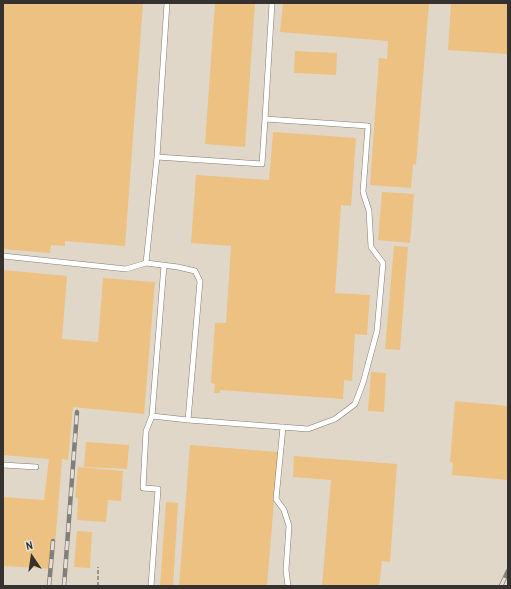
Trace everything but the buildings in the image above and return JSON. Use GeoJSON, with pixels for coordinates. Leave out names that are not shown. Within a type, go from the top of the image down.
{"type":"FeatureCollection","features":[{"type":"Feature","properties":{"kind":"lane"},"geometry":{"type":"LineString","coordinates":[[146,263],[156,157],[167,3]]}},
{"type":"Feature","properties":{"kind":"lane"},"geometry":{"type":"LineString","coordinates":[[156,157],[262,164],[272,3]]}},
{"type":"Feature","properties":{"kind":"lane"},"geometry":{"type":"LineString","coordinates":[[152,416],[308,429],[335,419],[355,404],[363,383],[377,331],[383,263],[371,247],[369,211],[363,192],[368,126],[265,119]]}},
{"type":"Feature","properties":{"kind":"lane"},"geometry":{"type":"LineString","coordinates":[[3,256],[126,269],[146,263],[195,271],[200,281],[188,420]]}},
{"type":"Feature","properties":{"kind":"lane"},"geometry":{"type":"LineString","coordinates":[[151,586],[158,489],[143,488],[146,431],[152,416],[164,265]]}},
{"type":"Feature","properties":{"kind":"lane"},"geometry":{"type":"LineString","coordinates":[[283,427],[276,499],[284,510],[289,526],[286,570],[288,586]]}},
{"type":"Feature","properties":{"kind":"lane"},"geometry":{"type":"LineString","coordinates":[[3,465],[36,467]]}},
{"type":"Feature","properties":{"kind":"path"},"geometry":{"type":"LineString","coordinates":[[98,567],[98,586]]}},
{"type":"Feature","properties":{"kind":"shaded area"},"geometry":{"type":"Polygon","coordinates":[[[3,3],[508,3],[508,586],[3,586],[3,3]]]}},
{"type":"Feature","properties":{"kind":"railway"},"geometry":{"type":"LineString","coordinates":[[64,586],[77,412]]}},
{"type":"Feature","properties":{"kind":"railway"},"geometry":{"type":"LineString","coordinates":[[49,586],[53,541]]}},
{"type":"Feature","properties":{"kind":"railway"},"geometry":{"type":"LineString","coordinates":[[501,586],[508,571]]}}]}
